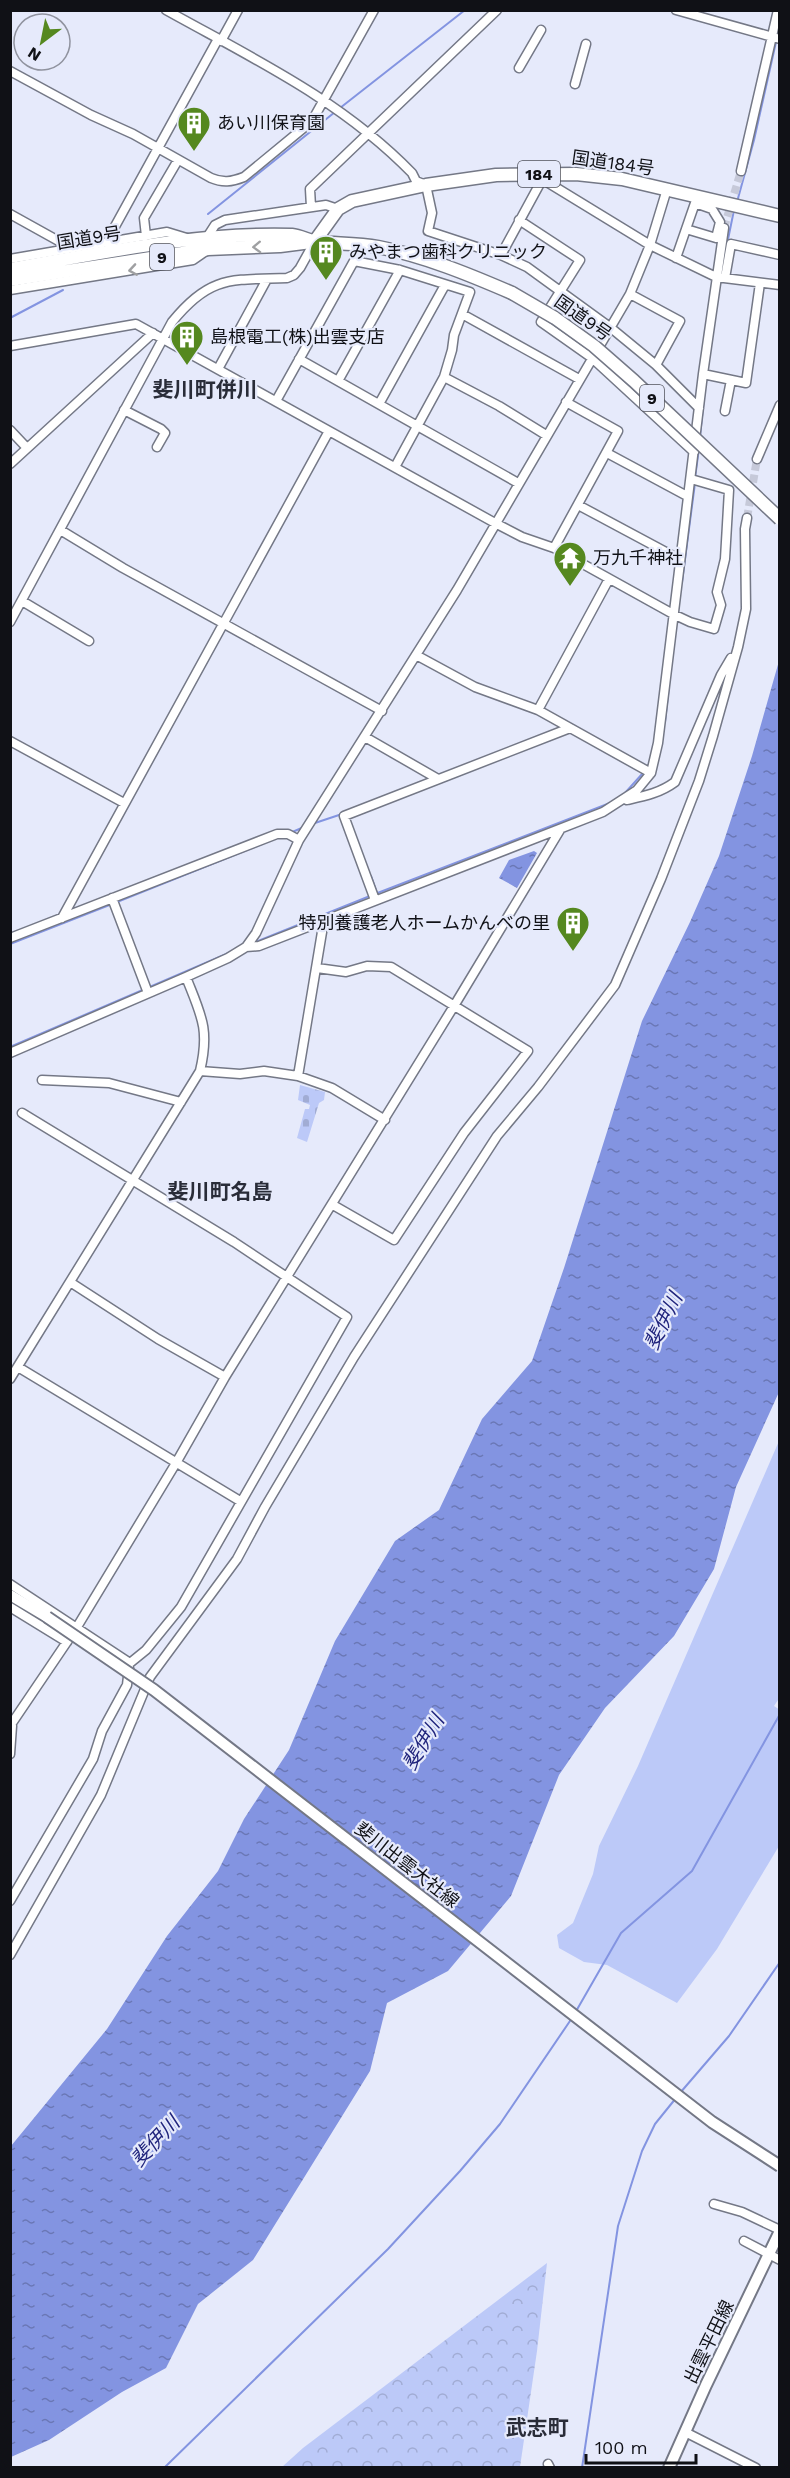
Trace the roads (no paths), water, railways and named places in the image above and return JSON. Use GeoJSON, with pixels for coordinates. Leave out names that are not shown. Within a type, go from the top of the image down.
{"type":"FeatureCollection","features":[{"type":"Feature","properties":{"kind":"highway","name":"国道184号"},"geometry":{"type":"LineString","coordinates":[[338,209],[366,197],[496,175],[622,179],[780,216]]}},
{"type":"Feature","properties":{"kind":"highway"},"geometry":{"type":"LineString","coordinates":[[315,241],[338,209]]}},
{"type":"Feature","properties":{"kind":"highway","name":"国道9号"},"geometry":{"type":"LineString","coordinates":[[11,280],[116,264],[207,244],[295,235],[315,241],[376,247],[420,257],[512,293],[555,318],[594,346],[780,519]]}},
{"type":"Feature","properties":{"kind":"highway","name":"国道9号"},"geometry":{"type":"LineString","coordinates":[[11,280],[67,254],[192,240],[207,244]]}},
{"type":"Feature","properties":{"kind":"main road","name":"斐川出雲大社線"},"geometry":{"type":"LineString","coordinates":[[10,1595],[47,1617],[154,1690],[712,2122],[780,2166]]}},
{"type":"Feature","properties":{"kind":"main road","name":"出雲平田線"},"geometry":{"type":"LineString","coordinates":[[669,2468],[780,2231]]}},
{"type":"Feature","properties":{"kind":"street"},"geometry":{"type":"LineString","coordinates":[[166,10],[325,99],[370,133],[412,173],[416,181],[426,186],[432,213],[428,231],[501,255],[527,267],[611,328],[656,365],[699,408]]}},
{"type":"Feature","properties":{"kind":"street"},"geometry":{"type":"LineString","coordinates":[[112,242],[113,230],[238,10]]}},
{"type":"Feature","properties":{"kind":"street"},"geometry":{"type":"LineString","coordinates":[[10,70],[222,183],[244,177],[312,121],[374,10]]}},
{"type":"Feature","properties":{"kind":"street"},"geometry":{"type":"LineString","coordinates":[[311,207],[310,189],[497,10]]}},
{"type":"Feature","properties":{"kind":"street"},"geometry":{"type":"LineString","coordinates":[[676,10],[776,38]]}},
{"type":"Feature","properties":{"kind":"street"},"geometry":{"type":"LineString","coordinates":[[741,171],[776,38],[778,10]]}},
{"type":"Feature","properties":{"kind":"street"},"geometry":{"type":"LineString","coordinates":[[519,68],[541,30]]}},
{"type":"Feature","properties":{"kind":"street"},"geometry":{"type":"LineString","coordinates":[[575,84],[586,44]]}},
{"type":"Feature","properties":{"kind":"street"},"geometry":{"type":"LineString","coordinates":[[146,236],[144,218],[178,160]]}},
{"type":"Feature","properties":{"kind":"street"},"geometry":{"type":"LineString","coordinates":[[501,255],[544,176],[650,245],[676,258],[720,278],[780,285]]}},
{"type":"Feature","properties":{"kind":"street"},"geometry":{"type":"LineString","coordinates":[[10,1053],[186,977],[246,947],[256,933],[299,840],[416,655],[630,294],[650,245],[667,189]]}},
{"type":"Feature","properties":{"kind":"street"},"geometry":{"type":"LineString","coordinates":[[676,258],[686,229],[695,204],[712,209],[720,222],[716,238],[686,229]]}},
{"type":"Feature","properties":{"kind":"street"},"geometry":{"type":"LineString","coordinates":[[11,280],[99,276],[193,260],[207,244],[215,225],[225,220],[326,205],[338,209]]}},
{"type":"Feature","properties":{"kind":"street"},"geometry":{"type":"LineString","coordinates":[[10,213],[64,244],[67,254]]}},
{"type":"Feature","properties":{"kind":"street"},"geometry":{"type":"LineString","coordinates":[[519,220],[580,260],[542,322],[592,358],[694,452]]}},
{"type":"Feature","properties":{"kind":"street"},"geometry":{"type":"LineString","coordinates":[[246,947],[259,946],[603,812],[637,790],[651,773],[658,742],[687,496],[703,374],[720,278],[724,228]]}},
{"type":"Feature","properties":{"kind":"street"},"geometry":{"type":"LineString","coordinates":[[10,259],[67,254],[87,246],[167,232],[192,240]]}},
{"type":"Feature","properties":{"kind":"street"},"geometry":{"type":"LineString","coordinates":[[10,622],[62,531],[84,484],[172,322],[189,301],[212,287],[237,279],[287,278],[294,275],[315,241]]}},
{"type":"Feature","properties":{"kind":"street"},"geometry":{"type":"LineString","coordinates":[[720,278],[731,244],[780,255]]}},
{"type":"Feature","properties":{"kind":"street"},"geometry":{"type":"LineString","coordinates":[[276,401],[354,261],[400,270],[470,292],[454,335],[444,377],[395,467]]}},
{"type":"Feature","properties":{"kind":"street"},"geometry":{"type":"LineString","coordinates":[[99,276],[116,264]]}},
{"type":"Feature","properties":{"kind":"street"},"geometry":{"type":"LineString","coordinates":[[338,381],[400,270]]}},
{"type":"Feature","properties":{"kind":"street"},"geometry":{"type":"LineString","coordinates":[[218,369],[267,279]]}},
{"type":"Feature","properties":{"kind":"street"},"geometry":{"type":"LineString","coordinates":[[703,374],[746,383],[760,283]]}},
{"type":"Feature","properties":{"kind":"street"},"geometry":{"type":"LineString","coordinates":[[379,404],[445,285]]}},
{"type":"Feature","properties":{"kind":"street"},"geometry":{"type":"LineString","coordinates":[[630,294],[680,321],[656,365]]}},
{"type":"Feature","properties":{"kind":"street"},"geometry":{"type":"LineString","coordinates":[[462,314],[579,379]]}},
{"type":"Feature","properties":{"kind":"street"},"geometry":{"type":"LineString","coordinates":[[10,346],[136,324],[495,523],[522,537],[554,548],[673,614],[714,629],[721,605],[717,592],[725,559],[729,490],[690,479]]}},
{"type":"Feature","properties":{"kind":"street"},"geometry":{"type":"LineString","coordinates":[[10,464],[153,333]]}},
{"type":"Feature","properties":{"kind":"street"},"geometry":{"type":"LineString","coordinates":[[299,359],[518,483]]}},
{"type":"Feature","properties":{"kind":"street"},"geometry":{"type":"LineString","coordinates":[[444,377],[499,406],[546,435]]}},
{"type":"Feature","properties":{"kind":"street"},"geometry":{"type":"LineString","coordinates":[[724,411],[731,380]]}},
{"type":"Feature","properties":{"kind":"street"},"geometry":{"type":"LineString","coordinates":[[554,548],[618,430],[566,402]]}},
{"type":"Feature","properties":{"kind":"street"},"geometry":{"type":"LineString","coordinates":[[757,459],[780,405]]}},
{"type":"Feature","properties":{"kind":"street"},"geometry":{"type":"LineString","coordinates":[[124,410],[165,433],[158,447]]}},
{"type":"Feature","properties":{"kind":"street"},"geometry":{"type":"LineString","coordinates":[[10,430],[27,448]]}},
{"type":"Feature","properties":{"kind":"street"},"geometry":{"type":"LineString","coordinates":[[62,918],[329,431]]}},
{"type":"Feature","properties":{"kind":"street"},"geometry":{"type":"LineString","coordinates":[[607,453],[687,496]]}},
{"type":"Feature","properties":{"kind":"street"},"geometry":{"type":"LineString","coordinates":[[578,505],[679,559]]}},
{"type":"Feature","properties":{"kind":"street"},"geometry":{"type":"LineString","coordinates":[[10,1955],[101,1796],[150,1677],[237,1559],[265,1507],[354,1357],[497,1136],[538,1088],[615,985],[640,930],[699,781],[738,647],[746,609],[745,529],[747,518]]}},
{"type":"Feature","properties":{"kind":"street"},"geometry":{"type":"LineString","coordinates":[[62,531],[123,568],[382,711]]}},
{"type":"Feature","properties":{"kind":"street"},"geometry":{"type":"LineString","coordinates":[[538,710],[609,579]]}},
{"type":"Feature","properties":{"kind":"street"},"geometry":{"type":"LineString","coordinates":[[22,601],[89,641]]}},
{"type":"Feature","properties":{"kind":"street"},"geometry":{"type":"LineString","coordinates":[[624,800],[651,795],[665,790],[675,782],[721,675],[738,647]]}},
{"type":"Feature","properties":{"kind":"street"},"geometry":{"type":"LineString","coordinates":[[416,655],[475,687],[538,710],[651,773]]}},
{"type":"Feature","properties":{"kind":"street"},"geometry":{"type":"LineString","coordinates":[[375,900],[344,816],[570,728]]}},
{"type":"Feature","properties":{"kind":"street"},"geometry":{"type":"LineString","coordinates":[[365,737],[438,779]]}},
{"type":"Feature","properties":{"kind":"street"},"geometry":{"type":"LineString","coordinates":[[10,741],[124,803]]}},
{"type":"Feature","properties":{"kind":"street"},"geometry":{"type":"LineString","coordinates":[[10,1754],[11,1726],[68,1642],[225,1377],[289,1278],[560,830]]}},
{"type":"Feature","properties":{"kind":"street"},"geometry":{"type":"LineString","coordinates":[[10,938],[277,834],[288,834],[299,840]]}},
{"type":"Feature","properties":{"kind":"street"},"geometry":{"type":"LineString","coordinates":[[112,898],[148,993]]}},
{"type":"Feature","properties":{"kind":"street"},"geometry":{"type":"LineString","coordinates":[[298,1076],[324,920]]}},
{"type":"Feature","properties":{"kind":"street"},"geometry":{"type":"LineString","coordinates":[[316,968],[346,972],[367,966],[391,967],[528,1051],[464,1132],[393,1240],[333,1204]]}},
{"type":"Feature","properties":{"kind":"street"},"geometry":{"type":"LineString","coordinates":[[10,1380],[200,1071],[205,1053],[205,1026],[186,977]]}},
{"type":"Feature","properties":{"kind":"street"},"geometry":{"type":"LineString","coordinates":[[200,1071],[240,1074],[264,1071],[298,1076],[332,1088],[385,1120]]}},
{"type":"Feature","properties":{"kind":"street"},"geometry":{"type":"LineString","coordinates":[[42,1080],[110,1083],[181,1102]]}},
{"type":"Feature","properties":{"kind":"street"},"geometry":{"type":"LineString","coordinates":[[10,1901],[93,1759],[102,1731],[127,1685],[130,1663],[146,1650],[181,1607],[346,1317],[289,1278],[22,1113]]}},
{"type":"Feature","properties":{"kind":"street"},"geometry":{"type":"LineString","coordinates":[[70,1282],[158,1339],[225,1377]]}},
{"type":"Feature","properties":{"kind":"street"},"geometry":{"type":"LineString","coordinates":[[18,1367],[240,1501]]}},
{"type":"Feature","properties":{"kind":"street"},"geometry":{"type":"LineString","coordinates":[[10,1584],[130,1663]]}},
{"type":"Feature","properties":{"kind":"street"},"geometry":{"type":"LineString","coordinates":[[10,1607],[68,1642]]}},
{"type":"Feature","properties":{"kind":"street"},"geometry":{"type":"LineString","coordinates":[[714,2204],[742,2212],[780,2231]]}},
{"type":"Feature","properties":{"kind":"street"},"geometry":{"type":"LineString","coordinates":[[744,2241],[780,2260]]}},
{"type":"Feature","properties":{"kind":"street"},"geometry":{"type":"LineString","coordinates":[[685,2432],[756,2468]]}},
{"type":"Feature","properties":{"kind":"water","name":"斐伊川"},"geometry":{"type":"Polygon","coordinates":[[[779,661],[779,1392],[736,1487],[714,1569],[674,1636],[605,1708],[559,1775],[511,1896],[448,1971],[387,2003],[370,2071],[253,2260],[198,2304],[166,2368],[122,2392],[49,2440],[11,2457],[11,2146],[107,2029],[167,1936],[218,1871],[244,1819],[289,1750],[335,1641],[395,1541],[439,1510],[482,1419],[532,1361],[564,1268],[642,1021],[719,856],[752,756],[779,661]]]}},
{"type":"Feature","properties":{"kind":"water"},"geometry":{"type":"Polygon","coordinates":[[[534,851],[537,853],[517,888],[499,878],[509,860],[534,851]]]}},
{"type":"Feature","properties":{"kind":"waterway"},"geometry":{"type":"LineString","coordinates":[[340,108],[465,10]]}},
{"type":"Feature","properties":{"kind":"waterway"},"geometry":{"type":"LineString","coordinates":[[777,36],[780,24]]}},
{"type":"Feature","properties":{"kind":"waterway"},"geometry":{"type":"LineString","coordinates":[[737,202],[754,140],[776,42]]}},
{"type":"Feature","properties":{"kind":"waterway"},"geometry":{"type":"LineString","coordinates":[[208,214],[335,112]]}},
{"type":"Feature","properties":{"kind":"waterway"},"geometry":{"type":"LineString","coordinates":[[723,264],[734,210]]}},
{"type":"Feature","properties":{"kind":"waterway"},"geometry":{"type":"LineString","coordinates":[[10,318],[63,290]]}},
{"type":"Feature","properties":{"kind":"waterway"},"geometry":{"type":"LineString","coordinates":[[700,436],[705,388]]}},
{"type":"Feature","properties":{"kind":"waterway"},"geometry":{"type":"LineString","coordinates":[[695,478],[699,448]]}},
{"type":"Feature","properties":{"kind":"waterway"},"geometry":{"type":"LineString","coordinates":[[682,582],[695,483]]}},
{"type":"Feature","properties":{"kind":"waterway"},"geometry":{"type":"LineString","coordinates":[[665,722],[669,686]]}},
{"type":"Feature","properties":{"kind":"waterway"},"geometry":{"type":"LineString","coordinates":[[625,793],[643,773]]}},
{"type":"Feature","properties":{"kind":"waterway"},"geometry":{"type":"LineString","coordinates":[[375,894],[610,803]]}},
{"type":"Feature","properties":{"kind":"waterway"},"geometry":{"type":"LineString","coordinates":[[312,824],[345,813]]}},
{"type":"Feature","properties":{"kind":"waterway"},"geometry":{"type":"LineString","coordinates":[[290,833],[304,827]]}},
{"type":"Feature","properties":{"kind":"waterway"},"geometry":{"type":"LineString","coordinates":[[117,902],[262,844]]}},
{"type":"Feature","properties":{"kind":"waterway"},"geometry":{"type":"LineString","coordinates":[[371,876],[377,893]]}},
{"type":"Feature","properties":{"kind":"waterway"},"geometry":{"type":"LineString","coordinates":[[253,943],[370,896]]}},
{"type":"Feature","properties":{"kind":"waterway"},"geometry":{"type":"LineString","coordinates":[[10,944],[112,904]]}},
{"type":"Feature","properties":{"kind":"waterway"},"geometry":{"type":"LineString","coordinates":[[10,1047],[231,952]]}},
{"type":"Feature","properties":{"kind":"waterway"},"geometry":{"type":"LineString","coordinates":[[575,2013],[621,1933],[692,1871],[780,1714]]}},
{"type":"Feature","properties":{"kind":"waterway"},"geometry":{"type":"LineString","coordinates":[[680,2093],[729,2036],[780,1962]]}},
{"type":"Feature","properties":{"kind":"waterway"},"geometry":{"type":"LineString","coordinates":[[164,2468],[388,2249],[460,2171],[500,2124],[572,2018]]}},
{"type":"Feature","properties":{"kind":"waterway"},"geometry":{"type":"LineString","coordinates":[[582,2468],[618,2226],[642,2151],[655,2124],[676,2098]]}},
{"type":"Feature","properties":{"kind":"tunnel"},"geometry":{"type":"LineString","coordinates":[[724,228],[741,171]]}},
{"type":"Feature","properties":{"kind":"tunnel"},"geometry":{"type":"LineString","coordinates":[[747,518],[757,459]]}},
{"type":"Feature","properties":{"kind":"place","name":"あい川保育園"},"geometry":{"type":"Point","coordinates":[194,152]}},
{"type":"Feature","properties":{"kind":"place","name":"みやまつ歯科クリニック"},"geometry":{"type":"Point","coordinates":[326,281]}},
{"type":"Feature","properties":{"kind":"place","name":"島根電工(株)出雲支店"},"geometry":{"type":"Point","coordinates":[187,366]}},
{"type":"Feature","properties":{"kind":"place","name":"万九千神社"},"geometry":{"type":"Point","coordinates":[570,587]}},
{"type":"Feature","properties":{"kind":"place","name":"特別養護老人ホームかんべの里"},"geometry":{"type":"Point","coordinates":[573,952]}},
{"type":"Feature","properties":{"kind":"district","name":"斐川町併川"},"geometry":{"type":"Point","coordinates":[205,390]}},
{"type":"Feature","properties":{"kind":"district","name":"斐川町名島"},"geometry":{"type":"Point","coordinates":[220,1192]}},
{"type":"Feature","properties":{"kind":"district","name":"武志町"},"geometry":{"type":"Point","coordinates":[537,2428]}}]}
